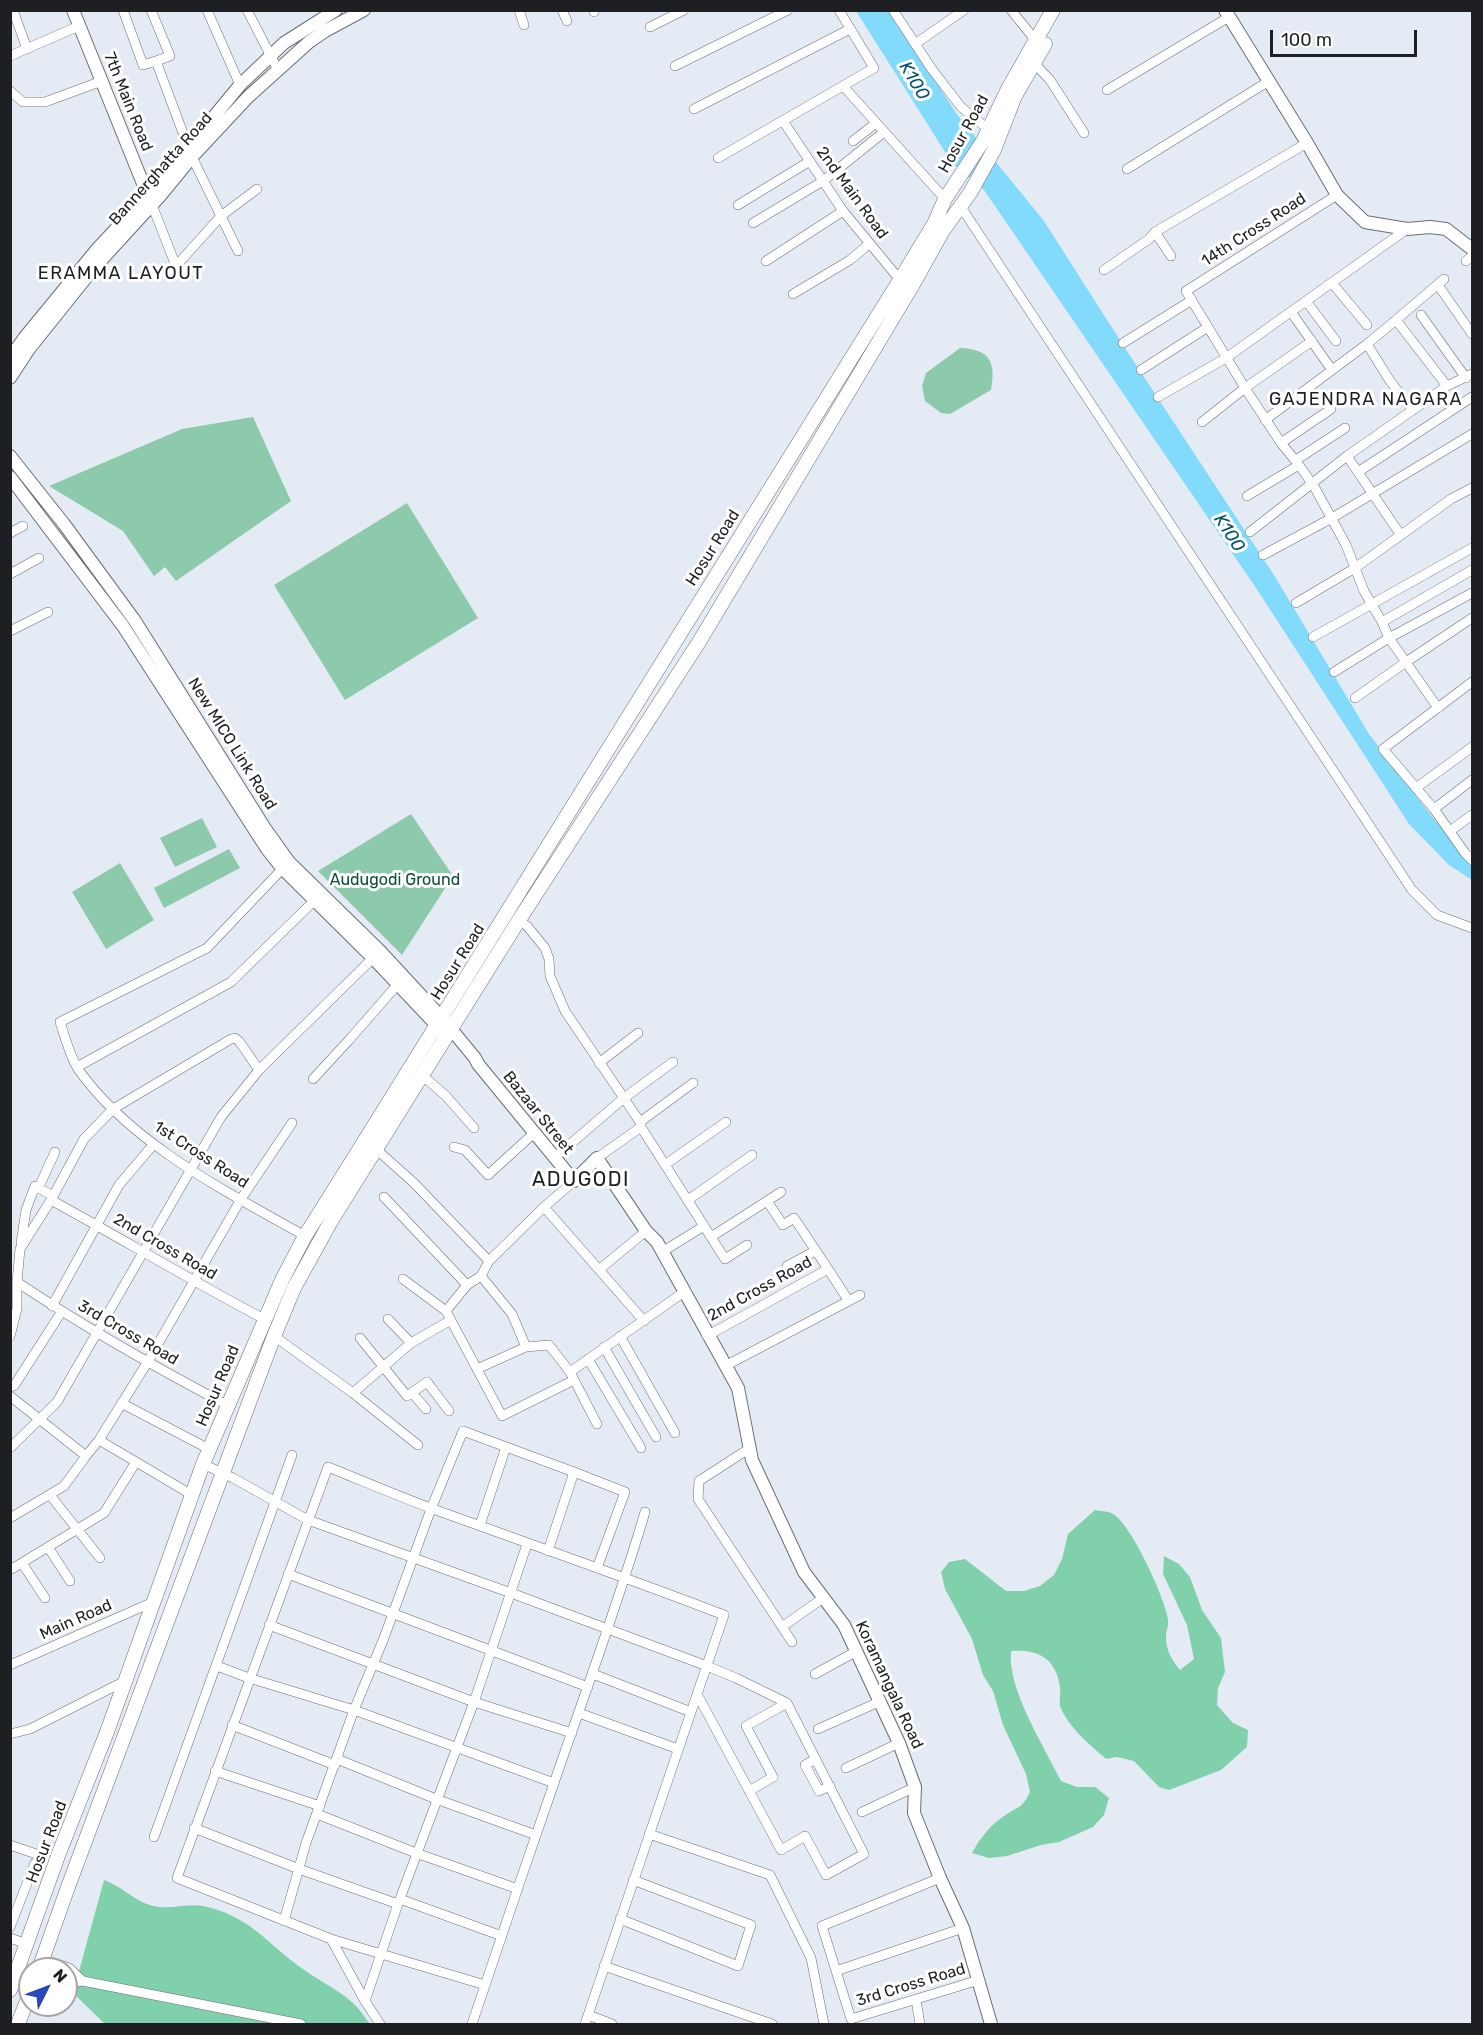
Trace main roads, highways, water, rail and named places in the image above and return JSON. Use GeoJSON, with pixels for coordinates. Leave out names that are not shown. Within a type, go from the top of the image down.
{"type":"FeatureCollection","features":[{"type":"Feature","properties":{"kind":"main road","name":"Hosur Road"},"geometry":{"type":"LineString","coordinates":[[43,1957],[274,1336],[306,1267],[422,1075],[444,1027],[934,224],[945,199],[961,178],[989,130],[1008,88],[1053,10]]}},
{"type":"Feature","properties":{"kind":"main road","name":"Hosur Road"},"geometry":{"type":"LineString","coordinates":[[10,1990],[50,1880],[50,1858],[81,1801],[203,1464],[264,1319],[305,1236],[444,1027],[519,920],[705,633],[942,232],[961,207],[994,150],[1015,96],[1064,10]]}},
{"type":"Feature","properties":{"kind":"main road"},"geometry":{"type":"LineString","coordinates":[[50,1880],[68,1887]]}},
{"type":"Feature","properties":{"kind":"water","name":"K100"},"geometry":{"type":"Polygon","coordinates":[[[856,11],[890,11],[956,113],[1044,221],[1274,575],[1369,734],[1430,814],[1472,864],[1472,880],[1449,865],[1409,824],[1256,588],[984,190],[952,163],[856,11]]]}},
{"type":"Feature","properties":{"kind":"district","name":"ERAMMA LAYOUT"},"geometry":{"type":"Point","coordinates":[121,274]}},
{"type":"Feature","properties":{"kind":"district","name":"GAJENDRA NAGARA"},"geometry":{"type":"Point","coordinates":[1366,400]}},
{"type":"Feature","properties":{"kind":"district","name":"ADUGODI"},"geometry":{"type":"Point","coordinates":[581,1180]}},
{"type":"Feature","properties":{"kind":"park label","name":"Audugodi Ground"},"geometry":{"type":"Point","coordinates":[395,880]}}]}
